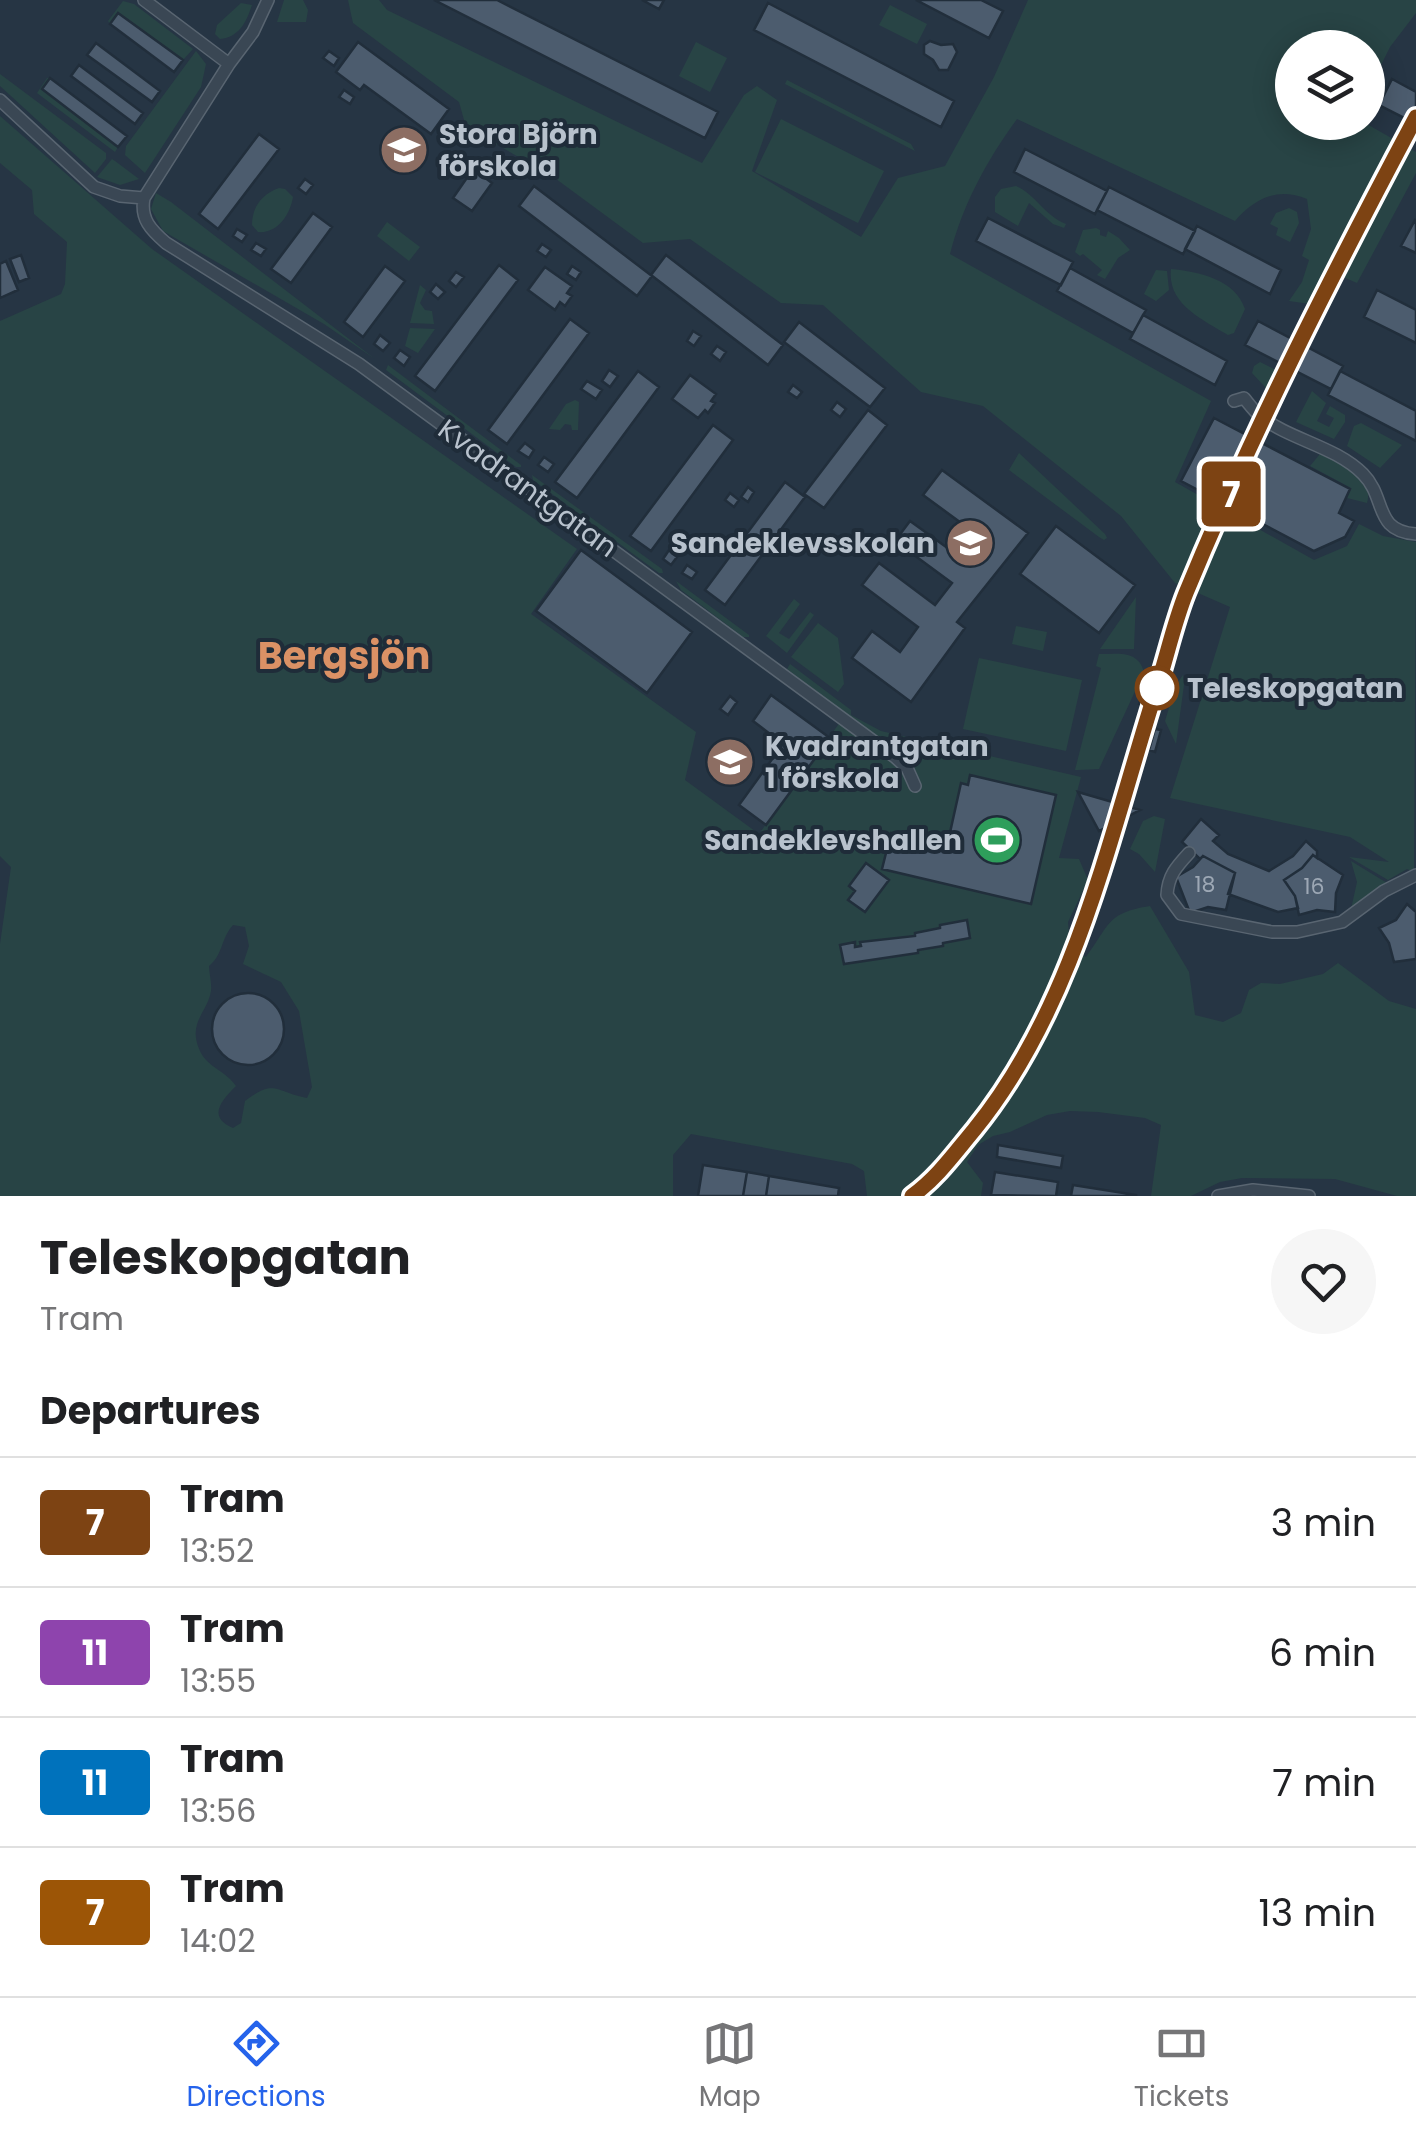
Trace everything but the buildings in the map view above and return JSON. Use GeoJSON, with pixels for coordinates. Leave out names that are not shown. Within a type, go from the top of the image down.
{"type":"FeatureCollection","features":[{"type":"Feature","properties":{"kind":"street"},"geometry":{"type":"LineString","coordinates":[[144,0],[228,64]]}},
{"type":"Feature","properties":{"kind":"street"},"geometry":{"type":"LineString","coordinates":[[0,100],[94,187],[120,196],[144,198],[228,64],[253,32],[268,0]]}},
{"type":"Feature","properties":{"kind":"street","name":"Kvadrantgatan"},"geometry":{"type":"LineString","coordinates":[[144,198],[146,223],[166,243],[359,364],[895,757],[907,768],[915,786]]}},
{"type":"Feature","properties":{"kind":"street"},"geometry":{"type":"LineString","coordinates":[[1234,401],[1244,398],[1258,415],[1360,471],[1372,487],[1388,525],[1416,534]]}},
{"type":"Feature","properties":{"kind":"street"},"geometry":{"type":"LineString","coordinates":[[1189,853],[1167,884],[1166,895],[1181,914],[1272,932],[1296,932],[1342,922],[1416,874]]}},
{"type":"Feature","properties":{"kind":"street"},"geometry":{"type":"LineString","coordinates":[[1218,1196],[1260,1190],[1309,1196]]}},
{"type":"Feature","properties":{"kind":"green space"},"geometry":{"type":"Polygon","coordinates":[[[284,0],[303,0],[308,10],[306,22],[277,22],[284,0]]]}},
{"type":"Feature","properties":{"kind":"green space"},"geometry":{"type":"Polygon","coordinates":[[[348,0],[379,0],[387,10],[702,163],[744,95],[757,86],[777,100],[752,171],[861,237],[898,178],[945,166],[994,77],[1028,0],[1416,0],[1416,13],[1385,57],[1385,30],[1275,30],[1275,140],[1385,140],[1385,134],[1416,152],[1416,173],[1357,283],[1343,277],[1330,307],[1289,301],[1302,282],[1309,260],[1302,256],[1311,229],[1307,199],[1286,194],[1268,197],[1235,221],[1017,119],[977,183],[950,254],[1211,401],[1175,482],[1314,560],[1347,546],[1359,524],[1383,536],[1416,542],[1414,872],[1407,869],[1388,880],[1349,857],[1389,862],[1350,837],[1170,798],[1230,607],[1175,583],[1121,516],[983,406],[921,392],[823,305],[781,303],[690,239],[643,243],[552,176],[466,127],[459,102],[353,23],[348,0]]]}},
{"type":"Feature","properties":{"kind":"green space"},"geometry":{"type":"Polygon","coordinates":[[[123,1],[134,4],[193,49],[183,60],[119,13],[110,24],[108,21],[123,1]]]}},
{"type":"Feature","properties":{"kind":"green space"},"geometry":{"type":"Polygon","coordinates":[[[241,3],[252,5],[244,23],[237,32],[220,39],[215,34],[217,25],[241,3]]]}},
{"type":"Feature","properties":{"kind":"green space"},"geometry":{"type":"Polygon","coordinates":[[[890,5],[927,24],[917,44],[879,25],[890,5]]]}},
{"type":"Feature","properties":{"kind":"green space"},"geometry":{"type":"Polygon","coordinates":[[[696,42],[727,58],[710,92],[679,76],[696,42]]]}},
{"type":"Feature","properties":{"kind":"green space"},"geometry":{"type":"Polygon","coordinates":[[[196,51],[206,64],[201,87],[145,173],[125,155],[126,146],[196,51]]]}},
{"type":"Feature","properties":{"kind":"green space"},"geometry":{"type":"Polygon","coordinates":[[[0,74],[106,153],[95,173],[0,86],[0,74]]]}},
{"type":"Feature","properties":{"kind":"green space"},"geometry":{"type":"Polygon","coordinates":[[[47,78],[43,90],[118,147],[115,152],[37,93],[47,78]]]}},
{"type":"Feature","properties":{"kind":"green space"},"geometry":{"type":"Polygon","coordinates":[[[787,80],[911,144],[915,151],[785,84],[787,80]]]}},
{"type":"Feature","properties":{"kind":"green space"},"geometry":{"type":"Polygon","coordinates":[[[0,116],[152,249],[577,549],[531,614],[696,732],[685,780],[759,834],[846,714],[787,669],[790,664],[851,710],[851,715],[881,731],[1081,777],[1059,858],[1079,859],[1088,880],[1068,922],[1070,947],[1086,957],[1117,917],[1150,906],[1189,972],[1195,1015],[1223,1022],[1241,1013],[1249,990],[1261,983],[1280,984],[1323,974],[1338,963],[1389,1001],[1416,1009],[1416,1196],[1397,1196],[1335,1179],[1242,1178],[1220,1182],[1191,1196],[1151,1196],[1161,1125],[1145,1118],[1070,1111],[1047,1115],[978,1145],[967,1162],[983,1183],[981,1196],[867,1196],[864,1171],[852,1164],[691,1134],[673,1155],[673,1196],[0,1196],[0,944],[11,867],[0,856],[0,321],[61,294],[67,242],[34,214],[32,190],[0,163],[0,116]],[[233,925],[209,966],[211,991],[196,1034],[204,1058],[236,1086],[219,1108],[220,1119],[233,1128],[241,1123],[245,1101],[255,1094],[269,1088],[307,1098],[312,1087],[299,1011],[281,982],[243,964],[249,946],[245,927],[233,925]]]}},
{"type":"Feature","properties":{"kind":"green space"},"geometry":{"type":"Polygon","coordinates":[[[781,119],[884,171],[858,223],[755,172],[781,119]]]}},
{"type":"Feature","properties":{"kind":"green space"},"geometry":{"type":"Polygon","coordinates":[[[112,159],[139,179],[120,185],[97,177],[112,159]]]}},
{"type":"Feature","properties":{"kind":"green space"},"geometry":{"type":"Polygon","coordinates":[[[1016,186],[1066,224],[1064,228],[1053,224],[1029,203],[1018,226],[995,212],[995,197],[1001,189],[1016,186]]]}},
{"type":"Feature","properties":{"kind":"green space"},"geometry":{"type":"Polygon","coordinates":[[[279,188],[293,197],[289,210],[277,227],[258,232],[252,225],[256,207],[279,188]]]}},
{"type":"Feature","properties":{"kind":"green space"},"geometry":{"type":"Polygon","coordinates":[[[156,193],[375,359],[324,324],[163,231],[151,209],[156,193]]]}},
{"type":"Feature","properties":{"kind":"green space"},"geometry":{"type":"Polygon","coordinates":[[[1289,208],[1297,212],[1299,223],[1290,242],[1276,235],[1278,228],[1270,224],[1276,213],[1289,208]]]}},
{"type":"Feature","properties":{"kind":"green space"},"geometry":{"type":"Polygon","coordinates":[[[387,222],[420,247],[409,261],[377,236],[387,222]]]}},
{"type":"Feature","properties":{"kind":"green space"},"geometry":{"type":"Polygon","coordinates":[[[1096,228],[1100,235],[1106,237],[1108,231],[1119,238],[1130,250],[1118,258],[1105,279],[1097,275],[1102,270],[1075,252],[1083,230],[1096,228]]]}},
{"type":"Feature","properties":{"kind":"green space"},"geometry":{"type":"Polygon","coordinates":[[[1171,269],[1204,275],[1233,291],[1245,309],[1234,333],[1228,335],[1180,301],[1171,281],[1171,269]]]}},
{"type":"Feature","properties":{"kind":"green space"},"geometry":{"type":"Polygon","coordinates":[[[1156,270],[1167,271],[1169,290],[1156,301],[1144,294],[1156,270]]]}},
{"type":"Feature","properties":{"kind":"green space"},"geometry":{"type":"Polygon","coordinates":[[[420,285],[426,290],[420,303],[425,310],[432,311],[434,324],[410,323],[420,285]]]}},
{"type":"Feature","properties":{"kind":"green space"},"geometry":{"type":"Polygon","coordinates":[[[410,328],[435,329],[418,353],[405,346],[410,328]]]}},
{"type":"Feature","properties":{"kind":"green space"},"geometry":{"type":"Polygon","coordinates":[[[1260,362],[1288,376],[1275,410],[1265,387],[1252,373],[1260,362]]]}},
{"type":"Feature","properties":{"kind":"green space"},"geometry":{"type":"Polygon","coordinates":[[[388,365],[521,465],[521,467],[386,370],[388,365]]]}},
{"type":"Feature","properties":{"kind":"green space"},"geometry":{"type":"Polygon","coordinates":[[[1312,391],[1326,403],[1317,421],[1329,427],[1334,418],[1326,414],[1330,406],[1345,415],[1334,439],[1296,422],[1312,391]]]}},
{"type":"Feature","properties":{"kind":"green space"},"geometry":{"type":"Polygon","coordinates":[[[579,402],[578,430],[565,424],[560,430],[549,429],[566,404],[579,402]]]}},
{"type":"Feature","properties":{"kind":"green space"},"geometry":{"type":"Polygon","coordinates":[[[1361,423],[1402,445],[1380,468],[1347,446],[1354,426],[1361,423]]]}},
{"type":"Feature","properties":{"kind":"green space"},"geometry":{"type":"Polygon","coordinates":[[[1019,453],[1107,538],[1099,537],[1009,470],[1019,453]]]}},
{"type":"Feature","properties":{"kind":"green space"},"geometry":{"type":"Polygon","coordinates":[[[1320,454],[1346,466],[1361,479],[1368,494],[1367,503],[1347,498],[1351,488],[1310,466],[1320,454]]]}},
{"type":"Feature","properties":{"kind":"green space"},"geometry":{"type":"Polygon","coordinates":[[[532,475],[662,569],[663,573],[533,480],[532,475]]]}},
{"type":"Feature","properties":{"kind":"green space"},"geometry":{"type":"Polygon","coordinates":[[[676,581],[749,637],[743,637],[681,590],[676,581]]]}},
{"type":"Feature","properties":{"kind":"green space"},"geometry":{"type":"Polygon","coordinates":[[[1136,597],[1134,649],[1100,649],[1136,597]]]}},
{"type":"Feature","properties":{"kind":"green space"},"geometry":{"type":"Polygon","coordinates":[[[794,599],[800,604],[779,633],[789,639],[810,612],[814,615],[787,653],[766,636],[794,599]]]}},
{"type":"Feature","properties":{"kind":"green space"},"geometry":{"type":"Polygon","coordinates":[[[818,623],[838,638],[844,684],[838,692],[791,657],[818,623]]]}},
{"type":"Feature","properties":{"kind":"green space"},"geometry":{"type":"Polygon","coordinates":[[[1016,626],[1047,632],[1043,651],[1012,644],[1016,626]]]}},
{"type":"Feature","properties":{"kind":"green space"},"geometry":{"type":"Polygon","coordinates":[[[1099,654],[1132,657],[1144,672],[1099,769],[1075,770],[1101,668],[1096,666],[1099,654]]]}},
{"type":"Feature","properties":{"kind":"green space"},"geometry":{"type":"Polygon","coordinates":[[[979,658],[1082,680],[1066,751],[963,729],[979,658]]]}},
{"type":"Feature","properties":{"kind":"green space"},"geometry":{"type":"Polygon","coordinates":[[[1183,675],[1184,685],[1176,744],[1165,721],[1183,675]]]}},
{"type":"Feature","properties":{"kind":"green space"},"geometry":{"type":"Polygon","coordinates":[[[1154,816],[1165,819],[1155,872],[1130,849],[1143,821],[1154,816]]]}},
{"type":"Feature","properties":{"kind":"green space"},"geometry":{"type":"Polygon","coordinates":[[[1351,861],[1387,883],[1351,909],[1357,882],[1351,861]]]}},
{"type":"Feature","properties":{"kind":"tram line","name":"7"},"geometry":{"type":"LineString","coordinates":[[912,1196],[933,1181],[994,1105],[1034,1040],[1064,980],[1185,597],[1348,244],[1416,117]]}},
{"type":"Feature","properties":{"kind":"tram line"},"geometry":{"type":"LineString","coordinates":[[1125,787],[1185,597]]}},
{"type":"Feature","properties":{"kind":"tram line"},"geometry":{"type":"LineString","coordinates":[[1077,937],[1105,851]]}},
{"type":"Feature","properties":{"kind":"place","name":"Stora Björn förskola"},"geometry":{"type":"Point","coordinates":[404,150]}},
{"type":"Feature","properties":{"kind":"place","name":"Sandeklevsskolan"},"geometry":{"type":"Point","coordinates":[970,543]}},
{"type":"Feature","properties":{"kind":"place","name":"Teleskopgatan"},"geometry":{"type":"Point","coordinates":[1157,688]}},
{"type":"Feature","properties":{"kind":"place","name":"Kvadrantgatan 1 förskola"},"geometry":{"type":"Point","coordinates":[730,762]}},
{"type":"Feature","properties":{"kind":"place","name":"Sandeklevshallen"},"geometry":{"type":"Point","coordinates":[997,840]}},
{"type":"Feature","properties":{"kind":"district","name":"Bergsjön"},"geometry":{"type":"Point","coordinates":[344,656]}}]}
